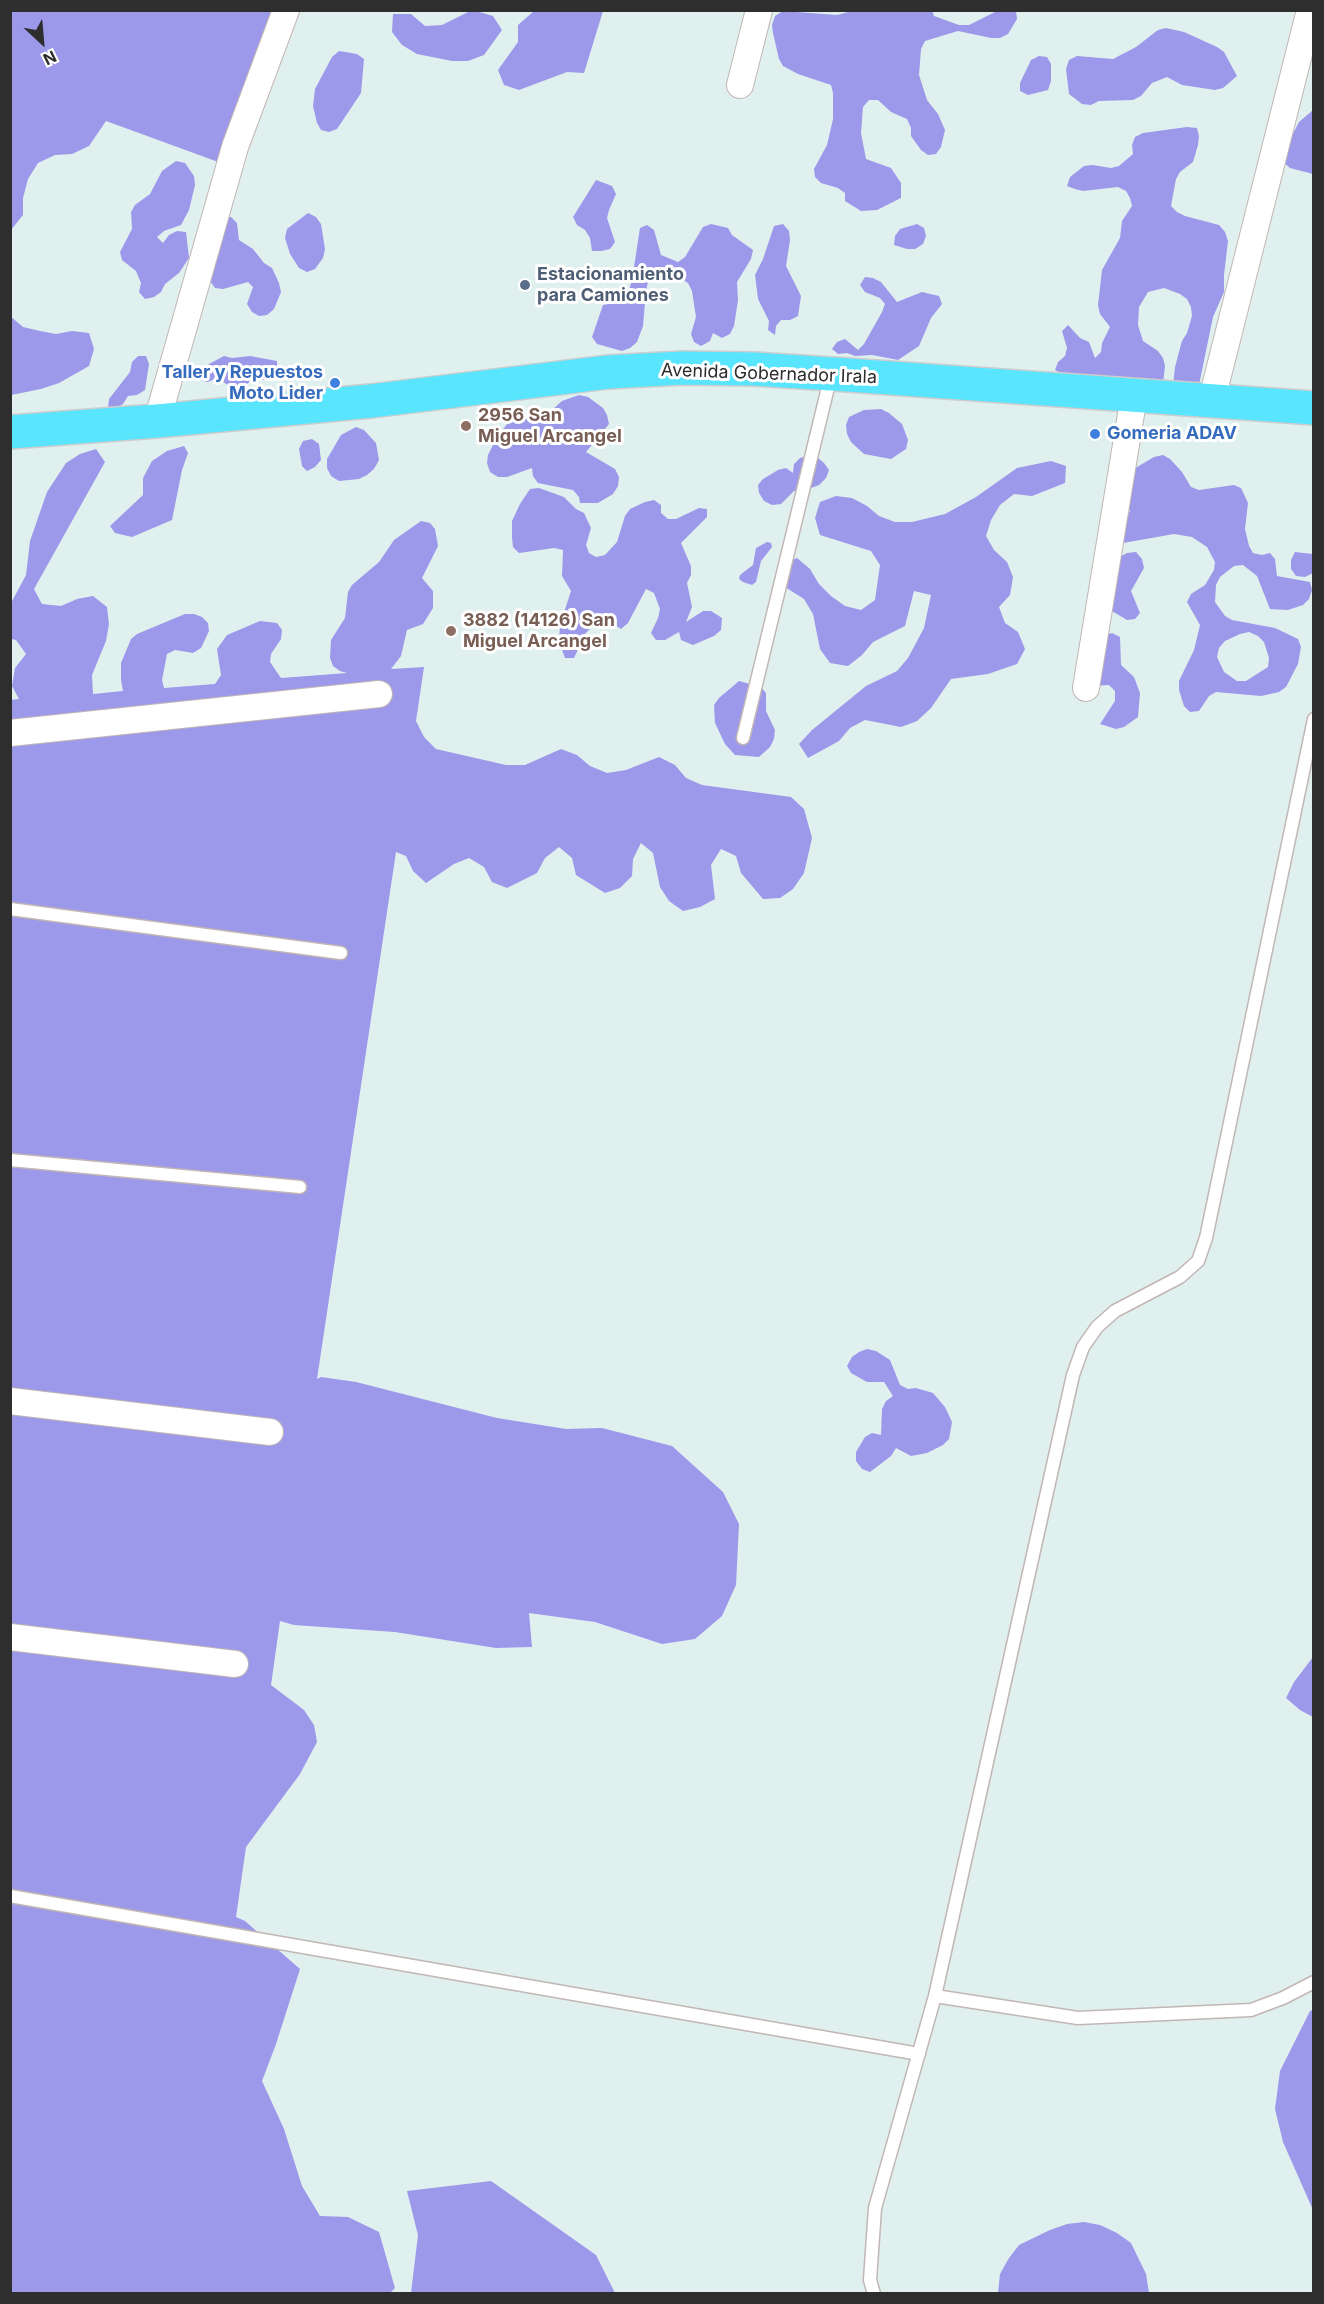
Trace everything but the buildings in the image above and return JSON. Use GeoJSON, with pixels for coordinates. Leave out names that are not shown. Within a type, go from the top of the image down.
{"type":"FeatureCollection","features":[{"type":"Feature","properties":{"kind":"main road","name":"Avenida Gobernador Irala"},"geometry":{"type":"LineString","coordinates":[[10,432],[371,401],[608,372],[682,368],[831,374],[1134,396],[1212,399],[1314,408]]}},
{"type":"Feature","properties":{"kind":"street"},"geometry":{"type":"LineString","coordinates":[[157,421],[235,147],[286,10]]}},
{"type":"Feature","properties":{"kind":"street"},"geometry":{"type":"LineString","coordinates":[[740,85],[759,10]]}},
{"type":"Feature","properties":{"kind":"street"},"geometry":{"type":"LineString","coordinates":[[1212,399],[1310,10]]}},
{"type":"Feature","properties":{"kind":"street"},"geometry":{"type":"LineString","coordinates":[[1086,688],[1134,396]]}},
{"type":"Feature","properties":{"kind":"street"},"geometry":{"type":"LineString","coordinates":[[10,733],[380,694]]}},
{"type":"Feature","properties":{"kind":"street"},"geometry":{"type":"LineString","coordinates":[[10,1401],[270,1432]]}},
{"type":"Feature","properties":{"kind":"street"},"geometry":{"type":"LineString","coordinates":[[10,1637],[235,1664]]}},
{"type":"Feature","properties":{"kind":"lane"},"geometry":{"type":"LineString","coordinates":[[743,738],[831,374]]}},
{"type":"Feature","properties":{"kind":"lane"},"geometry":{"type":"LineString","coordinates":[[874,2294],[870,2280],[875,2208],[935,1996],[1073,1375],[1083,1347],[1097,1327],[1116,1311],[1180,1276],[1198,1261],[1206,1238],[1314,719]]}},
{"type":"Feature","properties":{"kind":"lane"},"geometry":{"type":"LineString","coordinates":[[10,909],[341,953]]}},
{"type":"Feature","properties":{"kind":"lane"},"geometry":{"type":"LineString","coordinates":[[10,1160],[300,1187]]}},
{"type":"Feature","properties":{"kind":"lane"},"geometry":{"type":"LineString","coordinates":[[10,1896],[919,2054]]}},
{"type":"Feature","properties":{"kind":"lane"},"geometry":{"type":"LineString","coordinates":[[935,1996],[1078,2018],[1251,2010],[1283,1998],[1314,1982]]}},
{"type":"Feature","properties":{"kind":"shaded area"},"geometry":{"type":"Polygon","coordinates":[[[472,10],[493,16],[502,30],[484,55],[468,61],[452,61],[417,54],[402,45],[392,32],[393,14],[411,14],[425,26],[442,25],[472,10]]]}},
{"type":"Feature","properties":{"kind":"shaded area"},"geometry":{"type":"Polygon","coordinates":[[[932,10],[934,16],[959,25],[969,25],[997,11],[1016,11],[1017,19],[1008,34],[1000,38],[958,31],[925,41],[921,49],[919,75],[927,100],[938,114],[945,130],[941,147],[936,154],[928,155],[921,150],[911,136],[911,128],[907,119],[891,112],[878,100],[869,100],[863,107],[861,133],[866,159],[891,168],[901,183],[901,198],[877,210],[861,211],[845,201],[845,193],[838,188],[821,183],[815,177],[814,169],[827,145],[833,119],[833,93],[831,85],[798,74],[783,66],[773,33],[772,25],[775,16],[783,11],[837,15],[852,11],[932,10]]]}},
{"type":"Feature","properties":{"kind":"shaded area"},"geometry":{"type":"Polygon","coordinates":[[[11,11],[278,11],[221,163],[106,121],[89,146],[72,154],[55,155],[38,163],[28,179],[23,198],[23,215],[11,230],[11,11]]]}},
{"type":"Feature","properties":{"kind":"shaded area"},"geometry":{"type":"Polygon","coordinates":[[[534,11],[603,11],[584,73],[567,72],[519,90],[504,85],[498,70],[518,42],[518,25],[534,11]]]}},
{"type":"Feature","properties":{"kind":"shaded area"},"geometry":{"type":"Polygon","coordinates":[[[1166,28],[1184,32],[1217,47],[1224,52],[1237,76],[1223,88],[1215,90],[1182,85],[1167,77],[1152,83],[1141,96],[1133,100],[1099,101],[1091,105],[1082,104],[1069,94],[1066,69],[1069,60],[1077,56],[1113,59],[1136,47],[1158,30],[1166,28]]]}},
{"type":"Feature","properties":{"kind":"shaded area"},"geometry":{"type":"Polygon","coordinates":[[[339,51],[357,54],[364,59],[361,93],[337,129],[329,132],[321,130],[317,123],[313,106],[315,89],[332,57],[339,51]]]}},
{"type":"Feature","properties":{"kind":"shaded area"},"geometry":{"type":"Polygon","coordinates":[[[1039,56],[1047,57],[1051,64],[1051,81],[1048,90],[1028,95],[1020,91],[1020,83],[1031,60],[1039,56]]]}},
{"type":"Feature","properties":{"kind":"shaded area"},"geometry":{"type":"Polygon","coordinates":[[[1313,110],[1313,174],[1290,168],[1283,162],[1283,153],[1299,122],[1313,110]]]}},
{"type":"Feature","properties":{"kind":"shaded area"},"geometry":{"type":"Polygon","coordinates":[[[1187,127],[1197,128],[1198,145],[1193,162],[1180,172],[1176,179],[1171,206],[1185,216],[1219,225],[1228,241],[1224,292],[1213,317],[1199,385],[1173,385],[1182,341],[1192,316],[1187,299],[1164,288],[1148,292],[1139,307],[1138,325],[1143,341],[1158,351],[1163,358],[1165,366],[1163,384],[1062,374],[1055,370],[1058,362],[1065,356],[1067,348],[1062,331],[1068,325],[1080,338],[1089,342],[1095,358],[1101,352],[1102,343],[1110,327],[1100,314],[1098,305],[1102,270],[1120,238],[1122,221],[1132,206],[1126,191],[1118,187],[1083,191],[1067,186],[1070,177],[1084,166],[1111,168],[1119,166],[1133,154],[1132,145],[1135,137],[1143,133],[1187,127]]]}},
{"type":"Feature","properties":{"kind":"shaded area"},"geometry":{"type":"Polygon","coordinates":[[[176,161],[185,163],[194,176],[195,185],[189,210],[181,225],[164,231],[157,237],[163,243],[169,235],[177,231],[186,232],[189,258],[179,273],[165,284],[161,292],[145,299],[139,292],[141,283],[136,271],[122,260],[120,252],[132,229],[131,212],[135,205],[150,194],[162,171],[176,161]]]}},
{"type":"Feature","properties":{"kind":"shaded area"},"geometry":{"type":"Polygon","coordinates":[[[596,180],[612,186],[616,194],[607,218],[615,242],[610,249],[601,251],[592,251],[590,238],[585,230],[577,225],[573,217],[596,180]]]}},
{"type":"Feature","properties":{"kind":"shaded area"},"geometry":{"type":"Polygon","coordinates":[[[308,213],[316,217],[321,224],[325,249],[323,258],[315,269],[307,272],[299,268],[290,254],[285,238],[287,229],[308,213]]]}},
{"type":"Feature","properties":{"kind":"shaded area"},"geometry":{"type":"Polygon","coordinates":[[[221,217],[231,217],[237,223],[239,240],[253,249],[264,263],[272,268],[281,292],[274,309],[267,315],[259,316],[252,312],[247,304],[253,287],[248,282],[223,289],[215,288],[210,281],[221,217]]]}},
{"type":"Feature","properties":{"kind":"shaded area"},"geometry":{"type":"Polygon","coordinates":[[[711,224],[728,228],[732,235],[753,250],[751,259],[737,282],[738,300],[734,326],[730,334],[722,338],[713,333],[710,341],[701,346],[694,342],[691,334],[696,317],[692,291],[688,283],[672,273],[656,277],[648,282],[643,326],[637,342],[622,351],[597,344],[592,337],[603,305],[619,302],[627,297],[640,228],[647,225],[654,230],[661,255],[678,262],[685,257],[703,227],[711,224]]]}},
{"type":"Feature","properties":{"kind":"shaded area"},"geometry":{"type":"Polygon","coordinates":[[[783,224],[789,231],[790,240],[786,266],[801,296],[798,316],[790,320],[781,320],[776,326],[775,335],[768,330],[769,321],[758,299],[755,275],[774,226],[783,224]]]}},
{"type":"Feature","properties":{"kind":"shaded area"},"geometry":{"type":"Polygon","coordinates":[[[917,224],[924,228],[926,236],[923,244],[915,249],[894,245],[895,236],[900,229],[917,224]]]}},
{"type":"Feature","properties":{"kind":"shaded area"},"geometry":{"type":"Polygon","coordinates":[[[865,277],[881,282],[897,302],[922,292],[939,296],[942,304],[931,318],[919,346],[898,360],[872,355],[838,354],[832,349],[837,342],[845,339],[858,350],[864,344],[882,312],[885,304],[880,298],[865,292],[860,285],[865,277]]]}},
{"type":"Feature","properties":{"kind":"shaded area"},"geometry":{"type":"Polygon","coordinates":[[[10,316],[23,327],[40,331],[56,334],[72,331],[89,333],[94,349],[89,366],[59,383],[11,395],[10,316]]]}},
{"type":"Feature","properties":{"kind":"shaded area"},"geometry":{"type":"Polygon","coordinates":[[[138,356],[146,356],[149,364],[145,390],[137,395],[128,396],[116,409],[108,408],[109,399],[130,372],[132,362],[138,356]]]}},
{"type":"Feature","properties":{"kind":"shaded area"},"geometry":{"type":"Polygon","coordinates":[[[224,356],[232,358],[250,356],[277,361],[277,370],[264,380],[252,379],[238,389],[217,378],[208,382],[200,380],[209,364],[224,356]]]}},
{"type":"Feature","properties":{"kind":"shaded area"},"geometry":{"type":"Polygon","coordinates":[[[579,395],[588,397],[603,408],[607,415],[609,424],[586,452],[615,469],[619,477],[618,486],[613,494],[598,503],[580,503],[579,497],[573,490],[538,483],[533,476],[532,468],[507,477],[498,477],[490,472],[487,463],[488,455],[507,424],[524,418],[543,418],[562,401],[579,395]]]}},
{"type":"Feature","properties":{"kind":"shaded area"},"geometry":{"type":"Polygon","coordinates":[[[881,409],[902,424],[908,440],[906,449],[891,459],[864,454],[851,442],[847,434],[846,425],[849,417],[864,410],[881,409]]]}},
{"type":"Feature","properties":{"kind":"shaded area"},"geometry":{"type":"Polygon","coordinates":[[[356,427],[364,430],[376,443],[379,460],[367,475],[359,479],[339,481],[331,476],[327,468],[327,459],[341,435],[356,427]]]}},
{"type":"Feature","properties":{"kind":"shaded area"},"geometry":{"type":"Polygon","coordinates":[[[312,439],[319,444],[321,460],[307,471],[302,466],[299,449],[303,441],[312,439]]]}},
{"type":"Feature","properties":{"kind":"shaded area"},"geometry":{"type":"Polygon","coordinates":[[[184,446],[188,453],[182,470],[172,520],[132,537],[115,533],[110,526],[143,495],[143,478],[152,461],[167,451],[184,446]]]}},
{"type":"Feature","properties":{"kind":"shaded area"},"geometry":{"type":"Polygon","coordinates":[[[96,449],[105,462],[34,589],[42,604],[61,606],[77,599],[93,596],[107,607],[109,624],[106,641],[92,675],[93,694],[123,691],[121,663],[131,639],[137,634],[185,614],[202,617],[208,623],[209,631],[201,648],[193,653],[175,650],[167,654],[162,680],[164,688],[215,684],[221,675],[217,649],[227,635],[260,621],[277,623],[282,630],[281,639],[271,654],[270,662],[281,678],[347,673],[333,666],[330,658],[331,640],[345,618],[348,592],[352,585],[379,562],[394,540],[421,521],[430,523],[435,529],[438,546],[422,578],[433,591],[433,608],[423,624],[407,630],[401,656],[391,669],[424,667],[416,721],[424,737],[436,749],[506,765],[525,765],[561,749],[577,755],[590,766],[607,773],[626,770],[659,757],[675,765],[686,778],[702,785],[791,797],[804,809],[812,838],[804,873],[793,889],[780,898],[763,899],[741,873],[736,856],[721,849],[711,865],[715,899],[700,907],[683,911],[669,901],[660,887],[653,853],[641,843],[633,859],[632,876],[620,888],[605,893],[576,875],[572,858],[559,847],[545,858],[537,873],[507,888],[492,882],[484,867],[469,858],[454,864],[426,883],[413,871],[406,856],[396,852],[317,1379],[321,1377],[356,1382],[497,1418],[566,1429],[602,1428],[672,1446],[723,1492],[739,1524],[736,1585],[722,1616],[695,1639],[662,1644],[595,1622],[529,1613],[532,1647],[496,1648],[395,1632],[294,1625],[280,1621],[271,1685],[304,1710],[314,1725],[317,1742],[300,1774],[246,1847],[236,1917],[245,1921],[300,1969],[262,2081],[284,2129],[302,2186],[320,2216],[348,2217],[379,2232],[395,2288],[390,2293],[11,2293],[10,700],[19,699],[12,686],[15,668],[26,654],[16,640],[11,639],[10,605],[26,575],[30,541],[47,492],[66,463],[80,454],[96,449]]]}},
{"type":"Feature","properties":{"kind":"shaded area"},"geometry":{"type":"Polygon","coordinates":[[[1163,455],[1170,459],[1182,472],[1191,487],[1199,490],[1234,485],[1241,488],[1248,503],[1245,529],[1253,553],[1262,555],[1270,553],[1275,559],[1277,576],[1310,582],[1312,590],[1309,599],[1303,605],[1288,610],[1270,609],[1257,576],[1243,565],[1234,566],[1220,577],[1216,585],[1215,602],[1225,616],[1232,620],[1275,628],[1298,639],[1301,647],[1298,664],[1286,687],[1279,692],[1261,696],[1216,692],[1209,696],[1199,711],[1190,712],[1184,706],[1179,681],[1194,650],[1200,625],[1187,602],[1191,594],[1205,585],[1214,570],[1215,562],[1207,547],[1192,537],[1174,534],[1123,543],[1120,534],[1130,511],[1124,494],[1132,470],[1154,457],[1163,455]],[[1249,632],[1240,634],[1225,641],[1219,648],[1217,657],[1224,672],[1237,681],[1246,681],[1268,667],[1269,658],[1264,642],[1249,632]]]}},
{"type":"Feature","properties":{"kind":"shaded area"},"geometry":{"type":"Polygon","coordinates":[[[817,457],[824,463],[829,470],[826,478],[819,485],[803,491],[794,491],[781,504],[772,505],[764,501],[759,493],[758,485],[763,479],[786,468],[793,473],[794,464],[800,458],[817,457]]]}},
{"type":"Feature","properties":{"kind":"shaded area"},"geometry":{"type":"Polygon","coordinates":[[[1051,461],[1066,466],[1065,483],[1032,496],[1014,494],[1000,505],[991,520],[986,536],[994,550],[1007,562],[1013,577],[1010,595],[999,607],[1005,623],[1018,632],[1025,649],[1017,664],[988,674],[951,679],[931,708],[917,721],[901,727],[865,720],[850,728],[839,741],[808,758],[799,744],[812,730],[866,686],[897,671],[908,658],[924,628],[931,595],[914,591],[905,626],[873,642],[848,666],[830,663],[820,649],[813,614],[804,599],[774,580],[782,565],[797,558],[810,569],[819,584],[831,596],[845,606],[861,610],[875,600],[880,565],[871,551],[820,535],[815,518],[820,502],[836,496],[852,498],[879,516],[895,522],[912,522],[945,514],[976,497],[1017,468],[1051,461]]]}},
{"type":"Feature","properties":{"kind":"shaded area"},"geometry":{"type":"Polygon","coordinates":[[[539,488],[564,497],[576,509],[584,513],[591,528],[586,545],[589,553],[596,557],[605,555],[617,542],[625,516],[630,509],[645,502],[654,500],[661,505],[661,513],[668,519],[676,519],[699,508],[707,509],[707,517],[681,543],[691,566],[691,575],[687,583],[692,607],[686,622],[703,611],[711,611],[722,618],[721,630],[714,636],[693,645],[681,640],[679,632],[665,640],[656,640],[651,633],[660,609],[654,593],[646,589],[628,623],[621,629],[606,620],[597,621],[585,634],[574,658],[565,658],[559,642],[560,625],[571,591],[562,576],[563,550],[554,548],[519,553],[513,547],[512,521],[530,489],[539,488]]]}},
{"type":"Feature","properties":{"kind":"shaded area"},"geometry":{"type":"Polygon","coordinates":[[[767,542],[771,543],[772,547],[761,561],[756,582],[752,585],[743,582],[739,579],[740,575],[753,565],[756,548],[767,542]]]}},
{"type":"Feature","properties":{"kind":"shaded area"},"geometry":{"type":"Polygon","coordinates":[[[1136,552],[1142,559],[1144,568],[1131,591],[1140,613],[1135,619],[1127,620],[1105,607],[1119,557],[1136,552]]]}},
{"type":"Feature","properties":{"kind":"shaded area"},"geometry":{"type":"Polygon","coordinates":[[[1295,552],[1313,554],[1313,573],[1305,577],[1296,576],[1291,569],[1291,560],[1295,552]]]}},
{"type":"Feature","properties":{"kind":"shaded area"},"geometry":{"type":"Polygon","coordinates":[[[1112,633],[1120,637],[1121,665],[1134,677],[1140,693],[1138,717],[1124,727],[1116,729],[1100,724],[1115,701],[1115,691],[1109,685],[1093,686],[1104,636],[1112,633]]]}},
{"type":"Feature","properties":{"kind":"shaded area"},"geometry":{"type":"Polygon","coordinates":[[[739,681],[761,687],[766,693],[766,711],[775,730],[770,747],[759,757],[735,755],[725,744],[715,723],[714,705],[739,681]]]}},
{"type":"Feature","properties":{"kind":"shaded area"},"geometry":{"type":"Polygon","coordinates":[[[867,1349],[876,1351],[890,1360],[900,1385],[908,1389],[916,1388],[933,1393],[945,1407],[952,1422],[949,1439],[943,1445],[927,1453],[911,1456],[896,1448],[891,1456],[870,1472],[862,1469],[856,1461],[856,1452],[865,1437],[872,1433],[881,1435],[882,1409],[886,1401],[893,1396],[884,1382],[867,1382],[851,1373],[847,1366],[852,1357],[867,1349]]]}},
{"type":"Feature","properties":{"kind":"shaded area"},"geometry":{"type":"Polygon","coordinates":[[[1313,1657],[1313,1717],[1286,1698],[1294,1682],[1313,1657]]]}},
{"type":"Feature","properties":{"kind":"shaded area"},"geometry":{"type":"Polygon","coordinates":[[[1314,2010],[1313,2210],[1283,2142],[1275,2109],[1280,2071],[1310,2011],[1314,2010]]]}},
{"type":"Feature","properties":{"kind":"shaded area"},"geometry":{"type":"Polygon","coordinates":[[[491,2181],[596,2255],[615,2293],[411,2293],[418,2235],[407,2191],[491,2181]]]}},
{"type":"Feature","properties":{"kind":"shaded area"},"geometry":{"type":"Polygon","coordinates":[[[1084,2222],[1100,2225],[1131,2243],[1146,2274],[1149,2293],[998,2293],[1000,2274],[1019,2245],[1050,2230],[1067,2224],[1084,2222]]]}},
{"type":"Feature","properties":{"kind":"place","name":"Estacionamiento para Camiones"},"geometry":{"type":"Point","coordinates":[525,285]}},
{"type":"Feature","properties":{"kind":"place","name":"Taller y Repuestos Moto Lider"},"geometry":{"type":"Point","coordinates":[335,383]}},
{"type":"Feature","properties":{"kind":"place","name":"2956 San Miguel Arcangel"},"geometry":{"type":"Point","coordinates":[466,426]}},
{"type":"Feature","properties":{"kind":"place","name":"Gomeria ADAV"},"geometry":{"type":"Point","coordinates":[1095,434]}},
{"type":"Feature","properties":{"kind":"place","name":"3882 (14126) San Miguel Arcangel"},"geometry":{"type":"Point","coordinates":[451,631]}}]}
